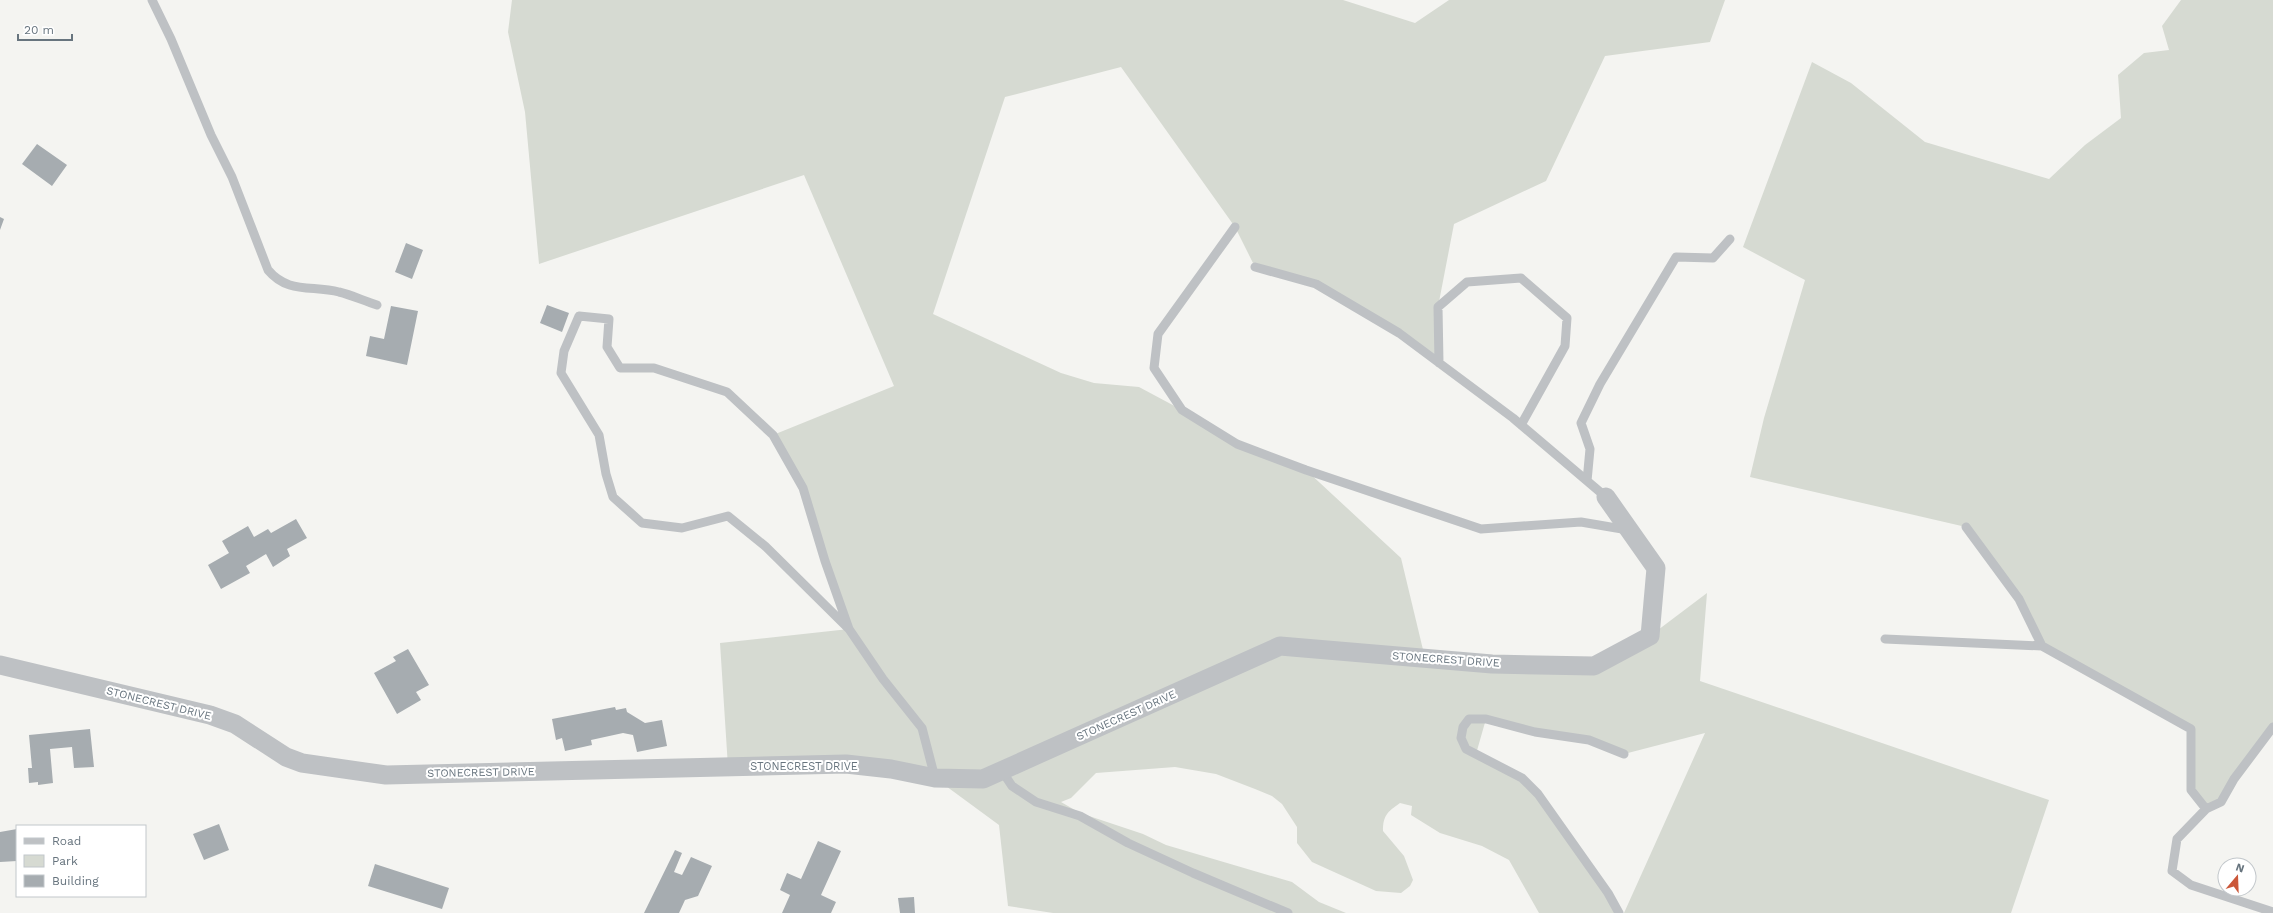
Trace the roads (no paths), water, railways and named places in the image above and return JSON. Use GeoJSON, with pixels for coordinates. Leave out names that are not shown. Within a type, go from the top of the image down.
{"type":"FeatureCollection","features":[{"type":"Feature","properties":{"kind":"street","name":"STONECREST DRIVE"},"geometry":{"type":"LineString","coordinates":[[0,665],[210,715],[235,724],[286,757],[302,763],[386,775],[846,764],[891,769],[935,778],[983,779],[1280,646],[1492,664],[1594,666],[1650,636],[1656,568],[1606,496]]}},
{"type":"Feature","properties":{"kind":"lane"},"geometry":{"type":"LineString","coordinates":[[152,0],[171,39],[211,135],[232,177],[268,270],[276,280],[290,286],[338,292],[377,305]]}},
{"type":"Feature","properties":{"kind":"lane"},"geometry":{"type":"LineString","coordinates":[[1236,227],[1158,334],[1154,368],[1182,410],[1237,444],[1481,529],[1581,522],[1630,530]]}},
{"type":"Feature","properties":{"kind":"lane"},"geometry":{"type":"LineString","coordinates":[[1587,481],[1590,449],[1581,424],[1600,384],[1676,257],[1713,258],[1730,239]]}},
{"type":"Feature","properties":{"kind":"lane"},"geometry":{"type":"LineString","coordinates":[[1255,267],[1316,284],[1399,333],[1521,424],[1606,496]]}},
{"type":"Feature","properties":{"kind":"lane"},"geometry":{"type":"LineString","coordinates":[[1439,363],[1438,307],[1467,282],[1521,278],[1567,318],[1565,346],[1521,424]]}},
{"type":"Feature","properties":{"kind":"lane"},"geometry":{"type":"LineString","coordinates":[[849,629],[803,488],[773,435],[727,392],[654,368],[620,368],[607,348],[609,319],[579,316],[564,351],[561,374],[599,435],[606,474],[613,497],[642,523],[682,528],[728,516],[765,546],[849,629],[883,679],[922,728],[935,778]]}},
{"type":"Feature","properties":{"kind":"lane"},"geometry":{"type":"LineString","coordinates":[[1966,527],[2020,599],[2042,646]]}},
{"type":"Feature","properties":{"kind":"lane"},"geometry":{"type":"LineString","coordinates":[[1885,639],[2042,646],[2191,729],[2191,790],[2206,809]]}},
{"type":"Feature","properties":{"kind":"lane"},"geometry":{"type":"LineString","coordinates":[[1619,913],[1608,893],[1538,794],[1522,778],[1466,749],[1461,738],[1463,727],[1469,719],[1486,719],[1535,732],[1588,740],[1624,754]]}},
{"type":"Feature","properties":{"kind":"lane"},"geometry":{"type":"LineString","coordinates":[[2273,727],[2234,779],[2221,802],[2206,809],[2177,839],[2172,871],[2191,885],[2273,912]]}},
{"type":"Feature","properties":{"kind":"lane"},"geometry":{"type":"LineString","coordinates":[[1002,771],[1012,786],[1036,802],[1080,816],[1128,843],[1186,870],[1288,913]]}}]}
